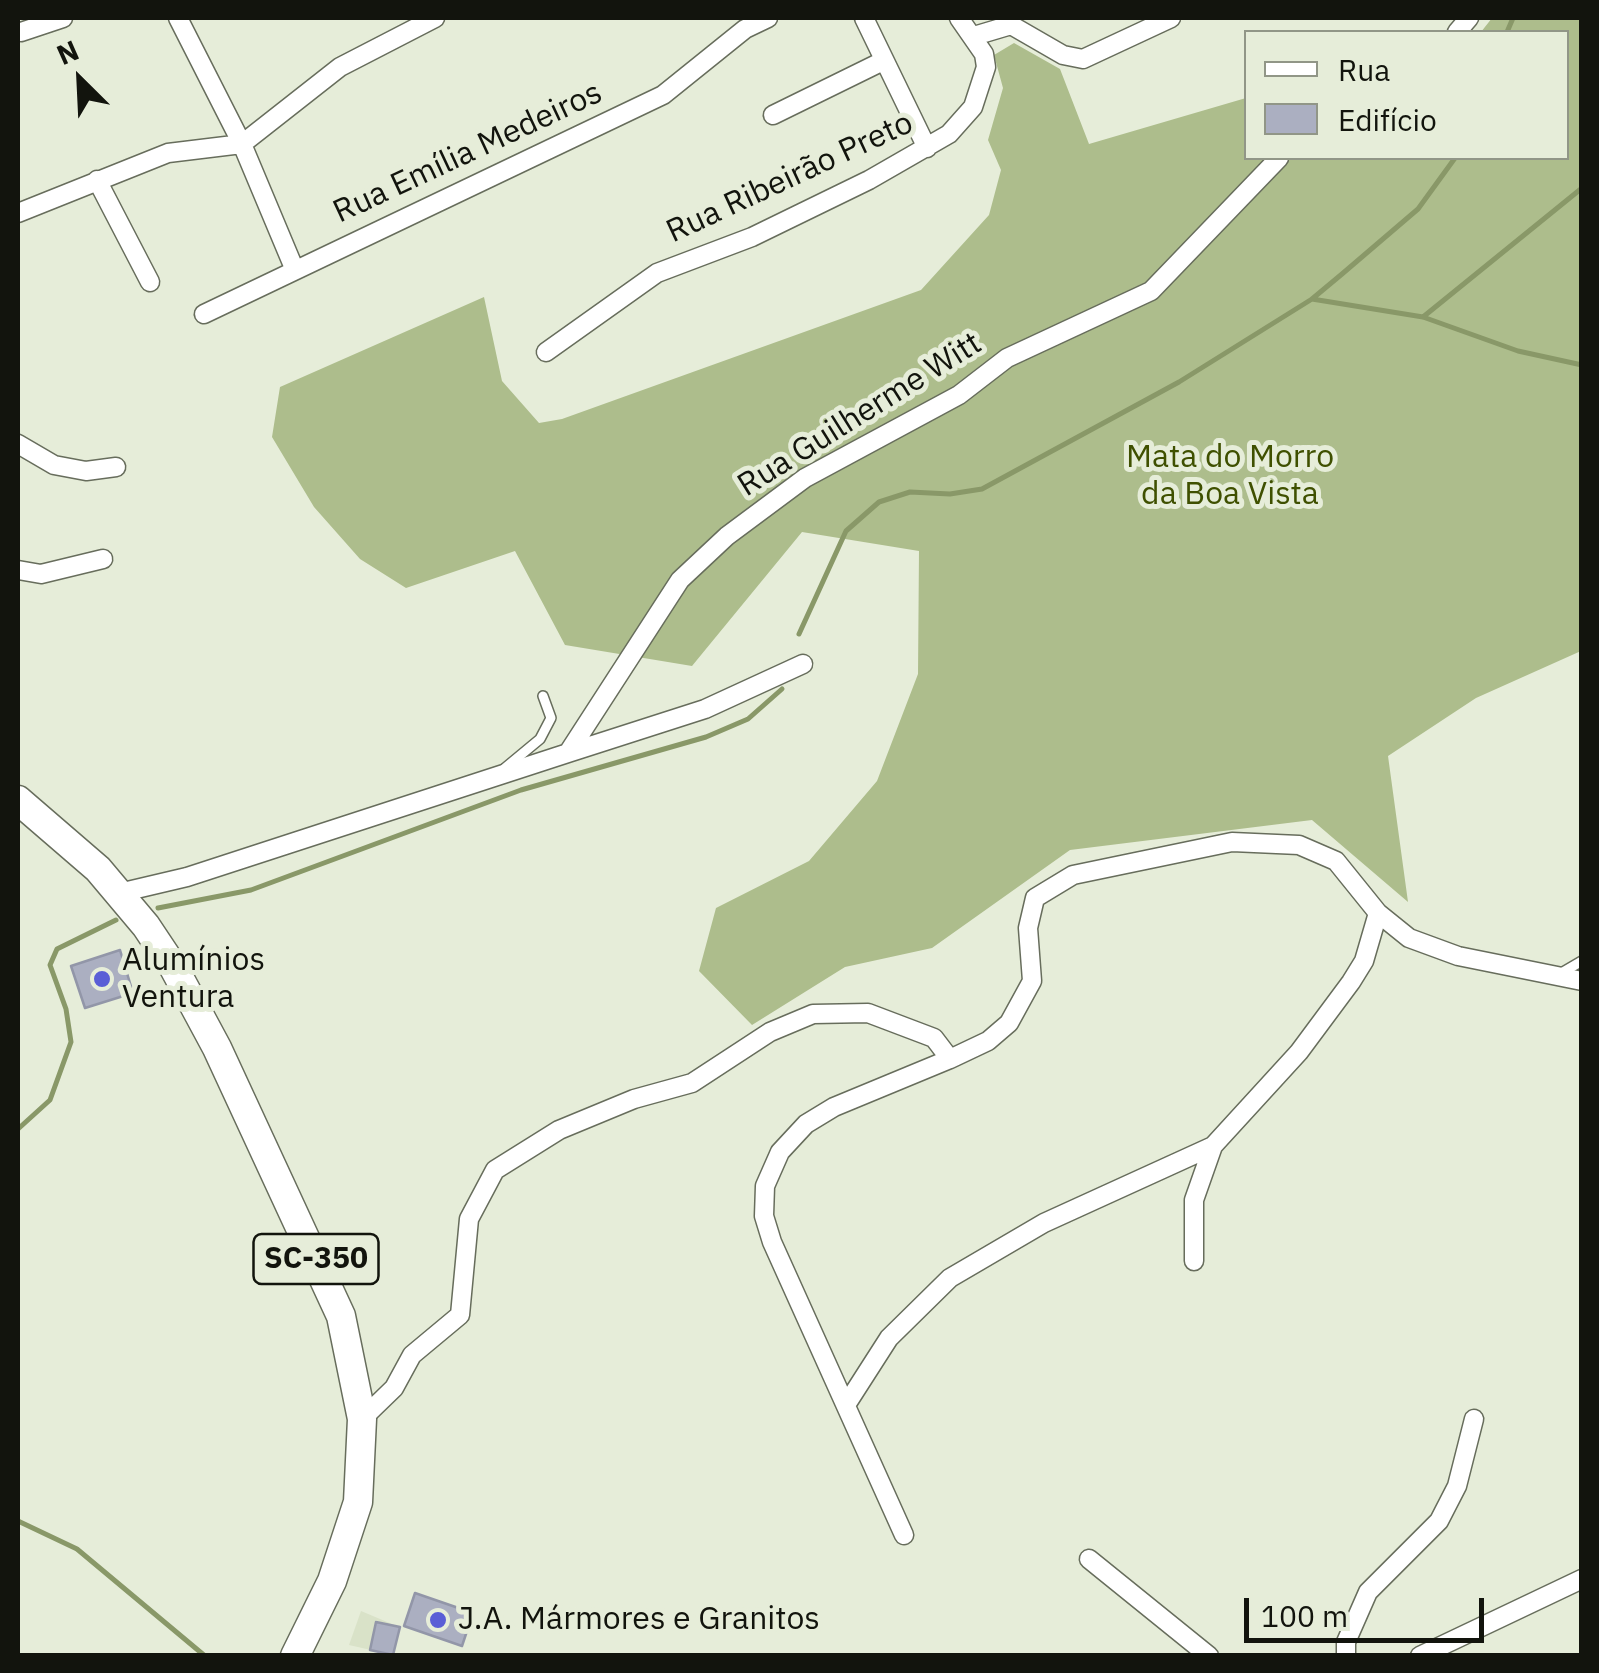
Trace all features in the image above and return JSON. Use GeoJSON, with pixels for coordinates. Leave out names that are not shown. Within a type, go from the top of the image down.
{"type":"FeatureCollection","features":[{"type":"Feature","properties":{"kind":"main road","name":"SC-350"},"geometry":{"type":"LineString","coordinates":[[18,800],[64,837],[120,893],[146,926],[195,1006],[329,1286],[351,1352],[362,1420],[362,1470],[348,1540],[294,1656]]}},
{"type":"Feature","properties":{"kind":"street"},"geometry":{"type":"LineString","coordinates":[[21,32],[63,18]]}},
{"type":"Feature","properties":{"kind":"street"},"geometry":{"type":"LineString","coordinates":[[178,18],[242,144],[294,268]]}},
{"type":"Feature","properties":{"kind":"street"},"geometry":{"type":"LineString","coordinates":[[18,213],[168,153],[242,144],[340,67],[435,18]]}},
{"type":"Feature","properties":{"kind":"street","name":"Rua Emília Medeiros"},"geometry":{"type":"LineString","coordinates":[[204,314],[663,95],[743,23],[768,18]]}},
{"type":"Feature","properties":{"kind":"street"},"geometry":{"type":"LineString","coordinates":[[864,18],[927,148]]}},
{"type":"Feature","properties":{"kind":"street","name":"Rua Ribeirão Preto"},"geometry":{"type":"LineString","coordinates":[[546,352],[657,273],[752,237],[949,134],[981,91],[986,68],[974,36],[959,18]]}},
{"type":"Feature","properties":{"kind":"street"},"geometry":{"type":"LineString","coordinates":[[974,36],[1012,25],[1063,55],[1083,59],[1150,22],[1171,18]]}},
{"type":"Feature","properties":{"kind":"street"},"geometry":{"type":"LineString","coordinates":[[773,115],[883,61]]}},
{"type":"Feature","properties":{"kind":"street","name":"Rua Guilherme Witt"},"geometry":{"type":"LineString","coordinates":[[568,753],[680,580],[726,536],[804,478],[958,395],[1007,358],[1151,291],[1277,160]]}},
{"type":"Feature","properties":{"kind":"street"},"geometry":{"type":"LineString","coordinates":[[97,180],[150,282]]}},
{"type":"Feature","properties":{"kind":"street"},"geometry":{"type":"LineString","coordinates":[[18,444],[54,465],[86,471],[116,467]]}},
{"type":"Feature","properties":{"kind":"street"},"geometry":{"type":"LineString","coordinates":[[18,570],[40,574],[103,559]]}},
{"type":"Feature","properties":{"kind":"street"},"geometry":{"type":"LineString","coordinates":[[120,893],[187,876],[705,709],[802,664]]}},
{"type":"Feature","properties":{"kind":"street"},"geometry":{"type":"LineString","coordinates":[[904,1535],[772,1242],[764,1216],[765,1186],[780,1152],[806,1124],[834,1107],[988,1041],[1018,1010],[1032,981],[1028,928],[1035,898],[1073,875],[1232,842],[1280,842],[1316,850],[1336,861],[1378,912],[1409,938],[1458,956],[1582,981]]}},
{"type":"Feature","properties":{"kind":"street"},"geometry":{"type":"LineString","coordinates":[[1194,1261],[1196,1189],[1213,1146],[1300,1052],[1351,982],[1364,961],[1378,912]]}},
{"type":"Feature","properties":{"kind":"street"},"geometry":{"type":"LineString","coordinates":[[362,1420],[394,1388],[412,1355],[460,1315],[469,1219],[494,1170],[526,1147],[634,1098],[692,1083],[770,1032],[813,1014],[868,1013],[934,1038],[950,1059]]}},
{"type":"Feature","properties":{"kind":"street"},"geometry":{"type":"LineString","coordinates":[[846,1405],[889,1338],[950,1278],[1044,1222],[1213,1146]]}},
{"type":"Feature","properties":{"kind":"street"},"geometry":{"type":"LineString","coordinates":[[1157,1171],[1196,1189]]}},
{"type":"Feature","properties":{"kind":"street"},"geometry":{"type":"LineString","coordinates":[[1346,1656],[1346,1642],[1368,1592],[1439,1521],[1457,1486],[1474,1419]]}},
{"type":"Feature","properties":{"kind":"street"},"geometry":{"type":"LineString","coordinates":[[1089,1559],[1209,1656]]}},
{"type":"Feature","properties":{"kind":"street"},"geometry":{"type":"LineString","coordinates":[[1420,1656],[1582,1579]]}},
{"type":"Feature","properties":{"kind":"lane"},"geometry":{"type":"LineString","coordinates":[[495,777],[540,739],[551,718],[543,696]]}},
{"type":"Feature","properties":{"kind":"lane"},"geometry":{"type":"LineString","coordinates":[[1557,976],[1582,960]]}},
{"type":"Feature","properties":{"kind":"shaded area"},"geometry":{"type":"Polygon","coordinates":[[[361,1611],[399,1627],[393,1655],[349,1645],[361,1611]]]}},
{"type":"Feature","properties":{"kind":"green space","name":"Mata do Morro da Boa Vista"},"geometry":{"type":"Polygon","coordinates":[[[1492,18],[1581,18],[1581,651],[1476,698],[1388,756],[1408,902],[1312,820],[1070,850],[932,948],[845,967],[752,1025],[699,971],[716,908],[809,861],[877,781],[918,674],[919,551],[802,532],[692,666],[565,645],[515,551],[406,588],[360,559],[314,507],[272,437],[280,387],[484,297],[502,381],[539,423],[562,419],[921,290],[989,215],[1001,170],[988,140],[1003,88],[994,55],[1014,43],[1060,69],[1089,144],[1244,99],[1244,160],[1569,160],[1569,30],[1483,30],[1492,18]]]}},
{"type":"Feature","properties":{"kind":"building","name":"Alumínios Ventura"},"geometry":{"type":"Polygon","coordinates":[[[120,950],[133,993],[85,1008],[71,966],[120,950]]]}},
{"type":"Feature","properties":{"kind":"building","name":"J.A. Mármores e Granitos"},"geometry":{"type":"Polygon","coordinates":[[[415,1593],[473,1613],[462,1646],[404,1626],[415,1593]]]}},
{"type":"Feature","properties":{"kind":"building"},"geometry":{"type":"Polygon","coordinates":[[[376,1622],[400,1627],[393,1655],[370,1650],[376,1622]]]}},
{"type":"Feature","properties":{"kind":"waterway"},"geometry":{"type":"LineString","coordinates":[[1508,30],[1513,18]]}},
{"type":"Feature","properties":{"kind":"waterway"},"geometry":{"type":"LineString","coordinates":[[799,634],[846,531],[879,502],[910,492],[950,494],[982,489],[1179,382],[1312,299],[1418,209],[1454,160]]}},
{"type":"Feature","properties":{"kind":"waterway"},"geometry":{"type":"LineString","coordinates":[[1423,317],[1582,188]]}},
{"type":"Feature","properties":{"kind":"waterway"},"geometry":{"type":"LineString","coordinates":[[1312,299],[1423,317],[1518,351],[1582,365]]}},
{"type":"Feature","properties":{"kind":"waterway"},"geometry":{"type":"LineString","coordinates":[[158,908],[251,890],[521,790],[706,737],[748,719],[782,689]]}},
{"type":"Feature","properties":{"kind":"waterway"},"geometry":{"type":"LineString","coordinates":[[18,1129],[50,1100],[71,1042],[66,1009],[50,965],[57,949],[116,920]]}},
{"type":"Feature","properties":{"kind":"waterway"},"geometry":{"type":"LineString","coordinates":[[18,1521],[77,1549],[205,1656]]}},
{"type":"Feature","properties":{"kind":"place","name":"Alumínios Ventura"},"geometry":{"type":"Point","coordinates":[102,979]}},
{"type":"Feature","properties":{"kind":"place","name":"J.A. Mármores e Granitos"},"geometry":{"type":"Point","coordinates":[438,1620]}}]}
